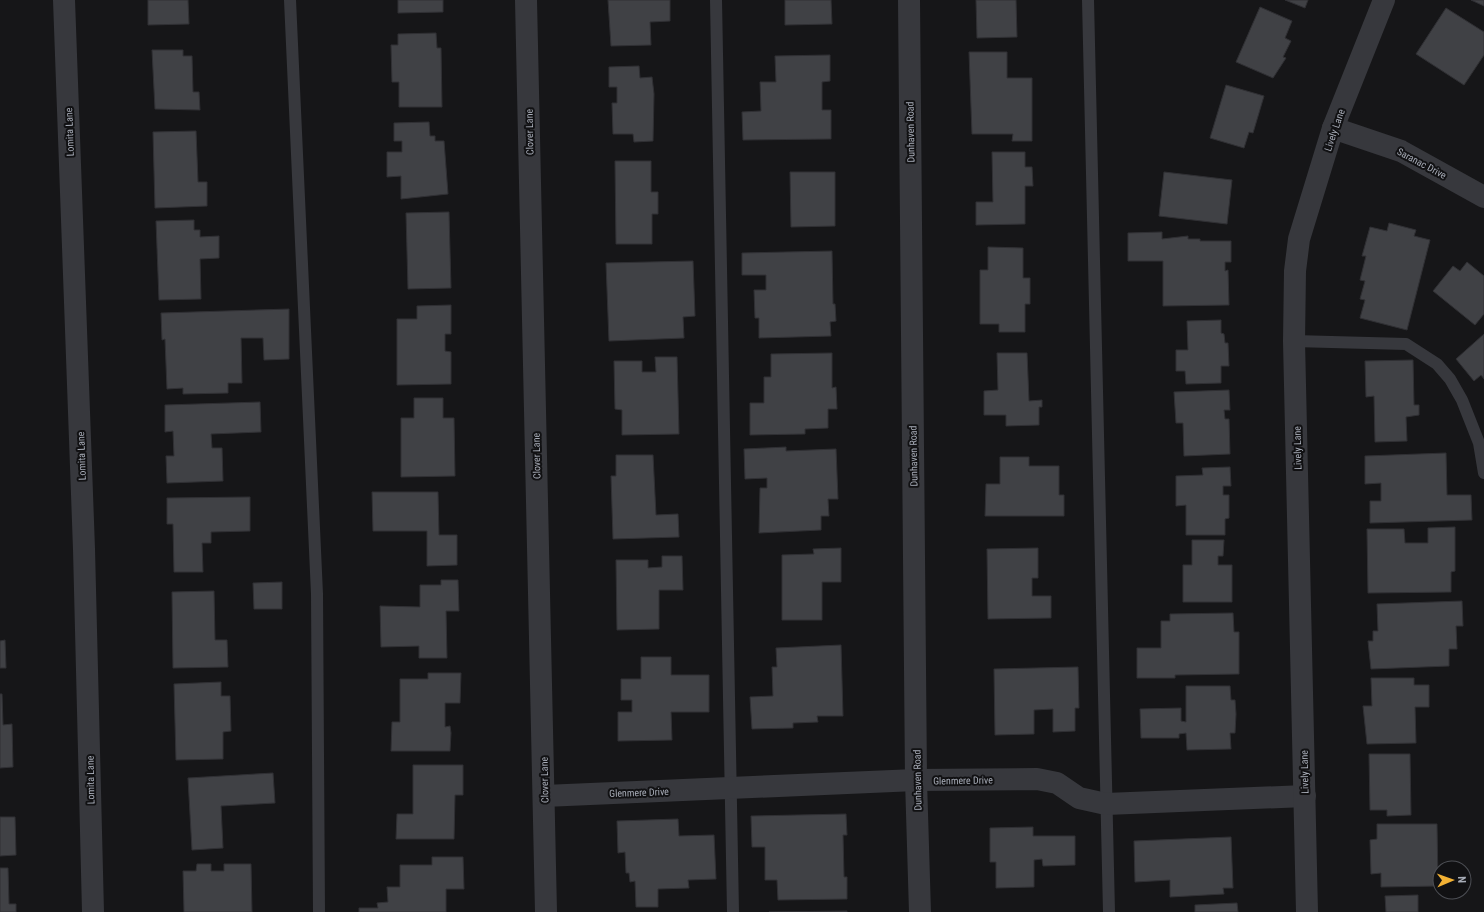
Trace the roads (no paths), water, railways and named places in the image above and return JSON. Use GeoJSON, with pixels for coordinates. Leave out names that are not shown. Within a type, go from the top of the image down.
{"type":"FeatureCollection","features":[{"type":"Feature","properties":{"kind":"street","name":"Lomita Lane"},"geometry":{"type":"LineString","coordinates":[[64,0],[84,549],[93,912]]}},
{"type":"Feature","properties":{"kind":"street","name":"Clover Lane"},"geometry":{"type":"LineString","coordinates":[[526,0],[546,912]]}},
{"type":"Feature","properties":{"kind":"street","name":"Dunhaven Road"},"geometry":{"type":"LineString","coordinates":[[909,0],[916,780],[920,912]]}},
{"type":"Feature","properties":{"kind":"street","name":"Lively Lane"},"geometry":{"type":"LineString","coordinates":[[1307,912],[1294,341],[1295,271],[1299,239],[1334,128],[1384,0]]}},
{"type":"Feature","properties":{"kind":"street","name":"Saranac Drive"},"geometry":{"type":"LineString","coordinates":[[1334,128],[1401,151],[1484,197]]}},
{"type":"Feature","properties":{"kind":"street","name":"Glenmere Drive"},"geometry":{"type":"LineString","coordinates":[[544,796],[916,780],[1037,779],[1057,783],[1079,798],[1106,804],[1305,796]]}},
{"type":"Feature","properties":{"kind":"lane"},"geometry":{"type":"LineString","coordinates":[[290,0],[317,594],[319,912]]}},
{"type":"Feature","properties":{"kind":"lane"},"geometry":{"type":"LineString","coordinates":[[716,0],[733,912]]}},
{"type":"Feature","properties":{"kind":"lane"},"geometry":{"type":"LineString","coordinates":[[1088,0],[1108,912]]}},
{"type":"Feature","properties":{"kind":"lane"},"geometry":{"type":"LineString","coordinates":[[1294,341],[1406,344],[1437,364],[1450,379],[1462,400],[1479,443],[1484,473]]}}]}
